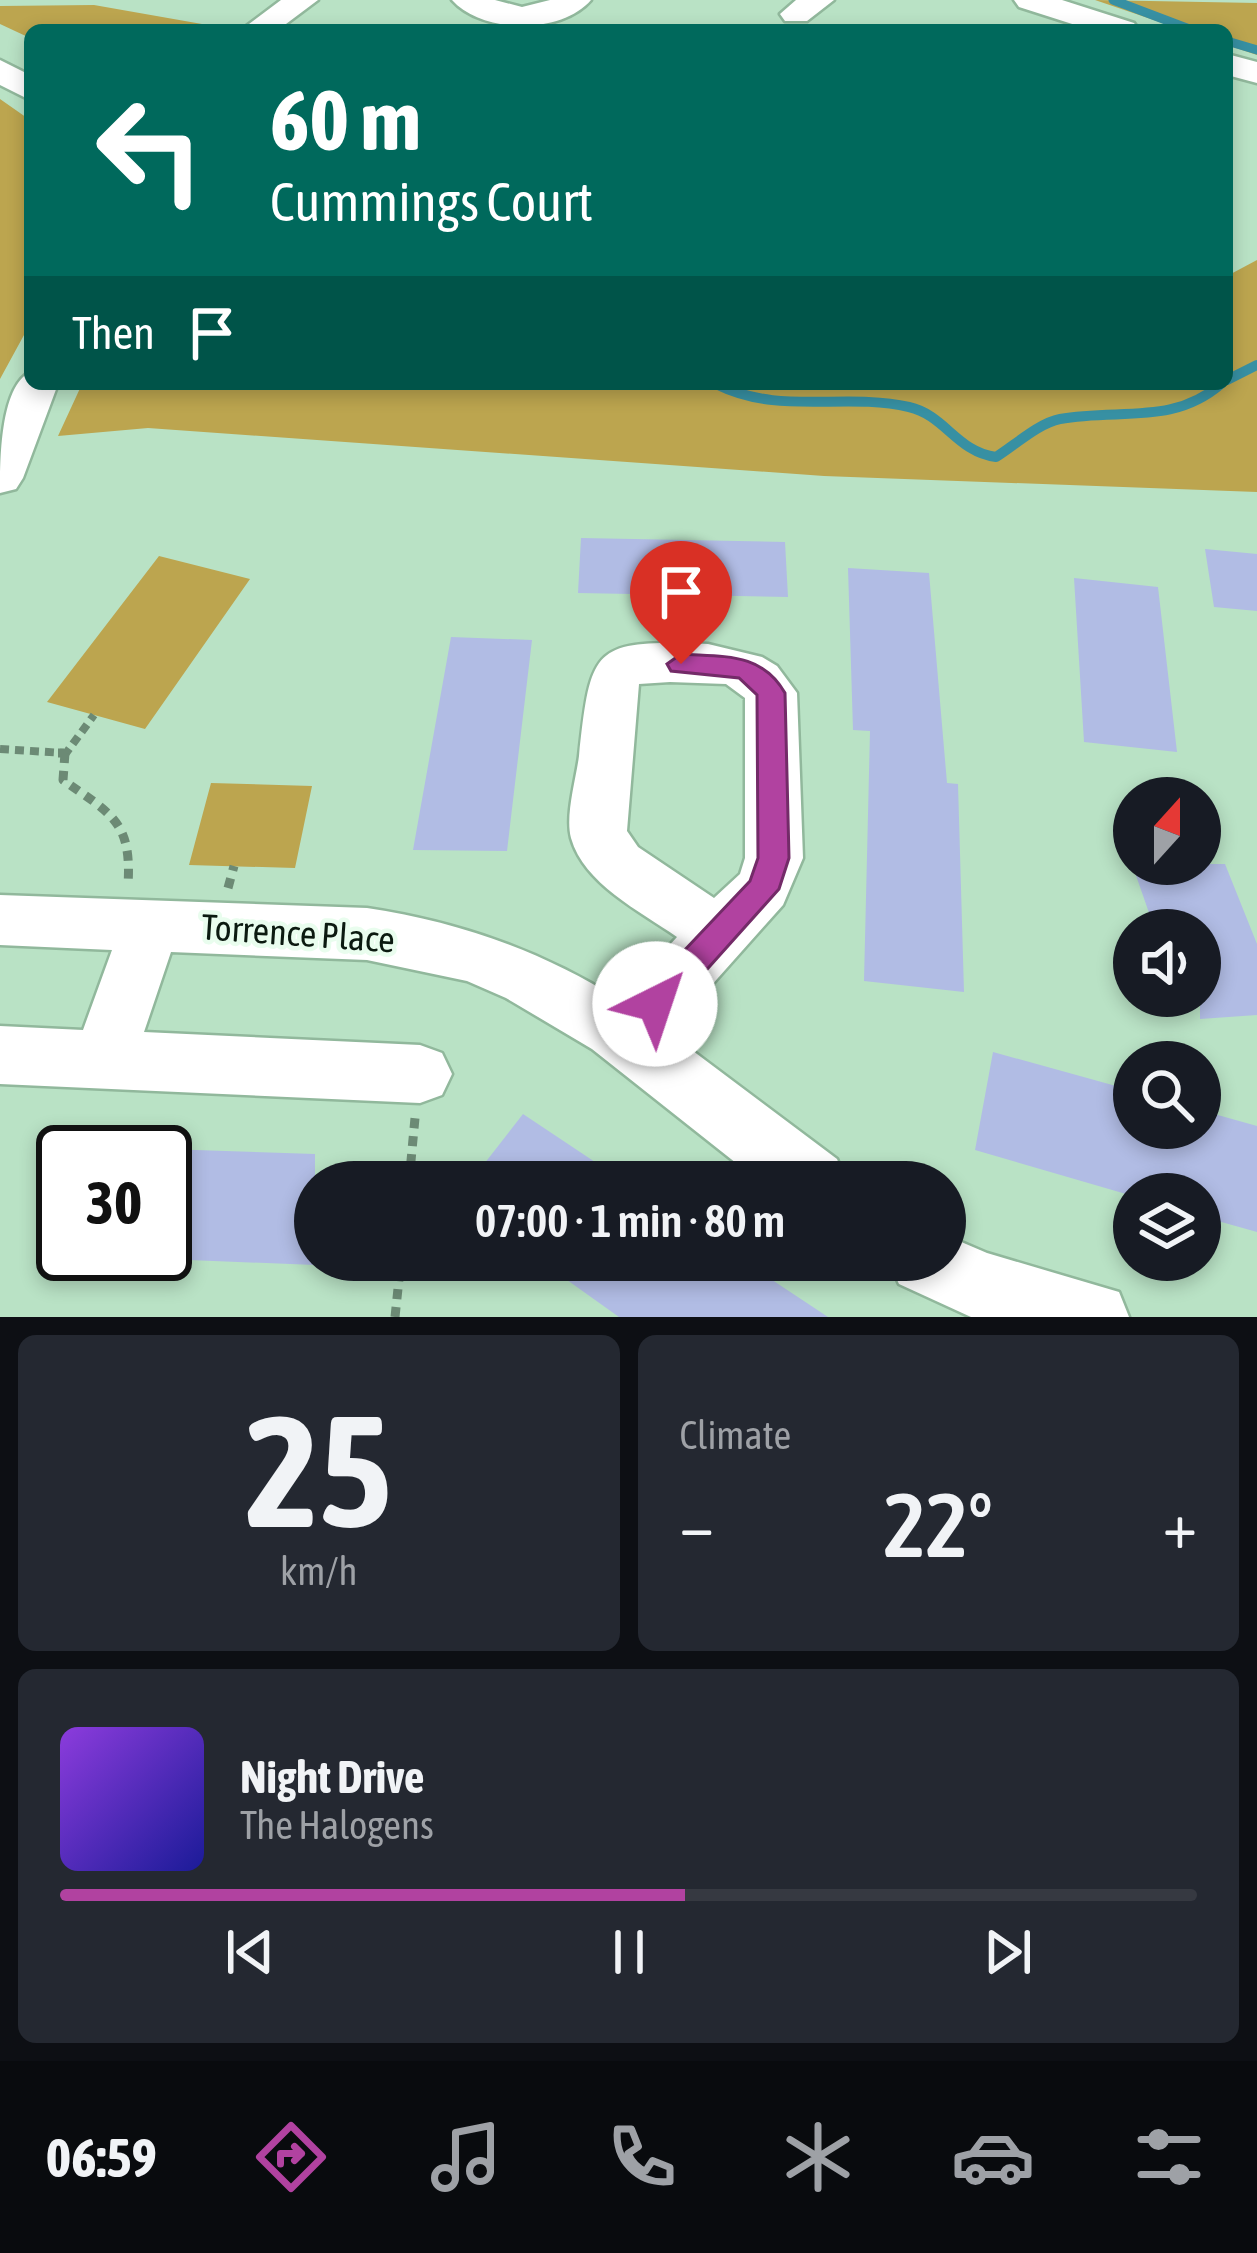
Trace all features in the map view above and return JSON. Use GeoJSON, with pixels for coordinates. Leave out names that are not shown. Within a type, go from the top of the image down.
{"type":"FeatureCollection","features":[{"type":"Feature","properties":{"kind":"street"},"geometry":{"type":"LineString","coordinates":[[266,24],[302,0]]}},
{"type":"Feature","properties":{"kind":"street"},"geometry":{"type":"LineString","coordinates":[[467,0],[520,20],[542,18],[575,0]]}},
{"type":"Feature","properties":{"kind":"street"},"geometry":{"type":"LineString","coordinates":[[1030,0],[1104,24]]}},
{"type":"Feature","properties":{"kind":"street"},"geometry":{"type":"LineString","coordinates":[[0,478],[35,390]]}},
{"type":"Feature","properties":{"kind":"street"},"geometry":{"type":"LineString","coordinates":[[624,1039],[718,932],[763,889],[774,858],[771,693],[761,679],[728,665],[633,664],[618,672],[613,681],[598,835],[618,864],[718,932]]}},
{"type":"Feature","properties":{"kind":"street","name":"Torrence Place"},"geometry":{"type":"LineString","coordinates":[[0,920],[367,934],[419,941],[484,960],[532,981],[624,1039],[785,1161]]}},
{"type":"Feature","properties":{"kind":"street"},"geometry":{"type":"LineString","coordinates":[[104,1059],[135,924]]}},
{"type":"Feature","properties":{"kind":"street"},"geometry":{"type":"LineString","coordinates":[[0,1054],[420,1074]]}},
{"type":"Feature","properties":{"kind":"street"},"geometry":{"type":"LineString","coordinates":[[966,1279],[1094,1317]]}},
{"type":"Feature","properties":{"kind":"path"},"geometry":{"type":"LineString","coordinates":[[94,715],[64,753],[60,769],[63,781],[114,812],[127,837],[135,924]]}},
{"type":"Feature","properties":{"kind":"path"},"geometry":{"type":"LineString","coordinates":[[0,749],[64,753]]}},
{"type":"Feature","properties":{"kind":"path"},"geometry":{"type":"LineString","coordinates":[[411,1161],[420,1074]]}},
{"type":"Feature","properties":{"kind":"path"},"geometry":{"type":"LineString","coordinates":[[395,1317],[399,1281]]}},
{"type":"Feature","properties":{"kind":"shaded area"},"geometry":{"type":"Polygon","coordinates":[[[1095,0],[1257,3],[1257,55],[1233,47],[1233,24],[1165,24],[1095,0]]]}},
{"type":"Feature","properties":{"kind":"shaded area"},"geometry":{"type":"Polygon","coordinates":[[[94,5],[202,24],[24,24],[24,35],[0,24],[0,6],[94,5]]]}},
{"type":"Feature","properties":{"kind":"shaded area"},"geometry":{"type":"Polygon","coordinates":[[[0,99],[24,116],[24,335],[0,379],[0,99]]]}},
{"type":"Feature","properties":{"kind":"shaded area"},"geometry":{"type":"Polygon","coordinates":[[[1257,260],[1257,492],[824,476],[148,428],[58,436],[79,390],[1233,390],[1233,273],[1257,260]]]}},
{"type":"Feature","properties":{"kind":"shaded area"},"geometry":{"type":"Polygon","coordinates":[[[159,556],[250,579],[145,729],[47,702],[159,556]]]}},
{"type":"Feature","properties":{"kind":"shaded area"},"geometry":{"type":"Polygon","coordinates":[[[211,783],[312,786],[295,868],[189,865],[211,783]]]}},
{"type":"Feature","properties":{"kind":"building"},"geometry":{"type":"Polygon","coordinates":[[[581,538],[785,542],[788,597],[578,593],[581,538]]]}},
{"type":"Feature","properties":{"kind":"building"},"geometry":{"type":"Polygon","coordinates":[[[1205,549],[1257,554],[1257,611],[1214,607],[1205,549]]]}},
{"type":"Feature","properties":{"kind":"building"},"geometry":{"type":"Polygon","coordinates":[[[848,568],[929,573],[947,783],[958,784],[964,992],[864,981],[870,731],[853,730],[848,568]]]}},
{"type":"Feature","properties":{"kind":"building"},"geometry":{"type":"Polygon","coordinates":[[[1074,578],[1158,587],[1177,752],[1084,742],[1074,578]]]}},
{"type":"Feature","properties":{"kind":"building"},"geometry":{"type":"Polygon","coordinates":[[[451,637],[532,640],[507,851],[413,850],[451,637]]]}},
{"type":"Feature","properties":{"kind":"building"},"geometry":{"type":"Polygon","coordinates":[[[1221,864],[1225,864],[1257,944],[1257,1015],[1200,1019],[1221,1017],[1221,909],[1148,909],[1139,885],[1221,885],[1221,864]]]}},
{"type":"Feature","properties":{"kind":"building"},"geometry":{"type":"Polygon","coordinates":[[[993,1052],[1113,1085],[1113,1149],[1221,1149],[1221,1116],[1257,1126],[1257,1232],[1221,1222],[1221,1173],[1113,1173],[1113,1190],[975,1150],[993,1052]]]}},
{"type":"Feature","properties":{"kind":"building"},"geometry":{"type":"Polygon","coordinates":[[[523,1114],[594,1161],[486,1161],[523,1114]]]}},
{"type":"Feature","properties":{"kind":"building"},"geometry":{"type":"Polygon","coordinates":[[[192,1150],[315,1154],[315,1161],[294,1161],[294,1264],[192,1260],[192,1150]]]}},
{"type":"Feature","properties":{"kind":"building"},"geometry":{"type":"Polygon","coordinates":[[[568,1281],[774,1281],[828,1317],[619,1317],[568,1281]]]}},
{"type":"Feature","properties":{"kind":"waterway"},"geometry":{"type":"LineString","coordinates":[[1113,0],[1176,24]]}},
{"type":"Feature","properties":{"kind":"waterway"},"geometry":{"type":"LineString","coordinates":[[1233,43],[1257,50]]}},
{"type":"Feature","properties":{"kind":"waterway"},"geometry":{"type":"LineString","coordinates":[[1233,377],[1257,365]]}},
{"type":"Feature","properties":{"kind":"waterway"},"geometry":{"type":"LineString","coordinates":[[730,390],[764,399],[909,407],[932,417],[971,448],[996,457],[1052,421],[1164,411],[1212,390]]}},
{"type":"Feature","properties":{"kind":"route"},"geometry":{"type":"LineString","coordinates":[[655,1004],[763,889],[774,858],[771,693],[744,668],[681,664]]}}]}
